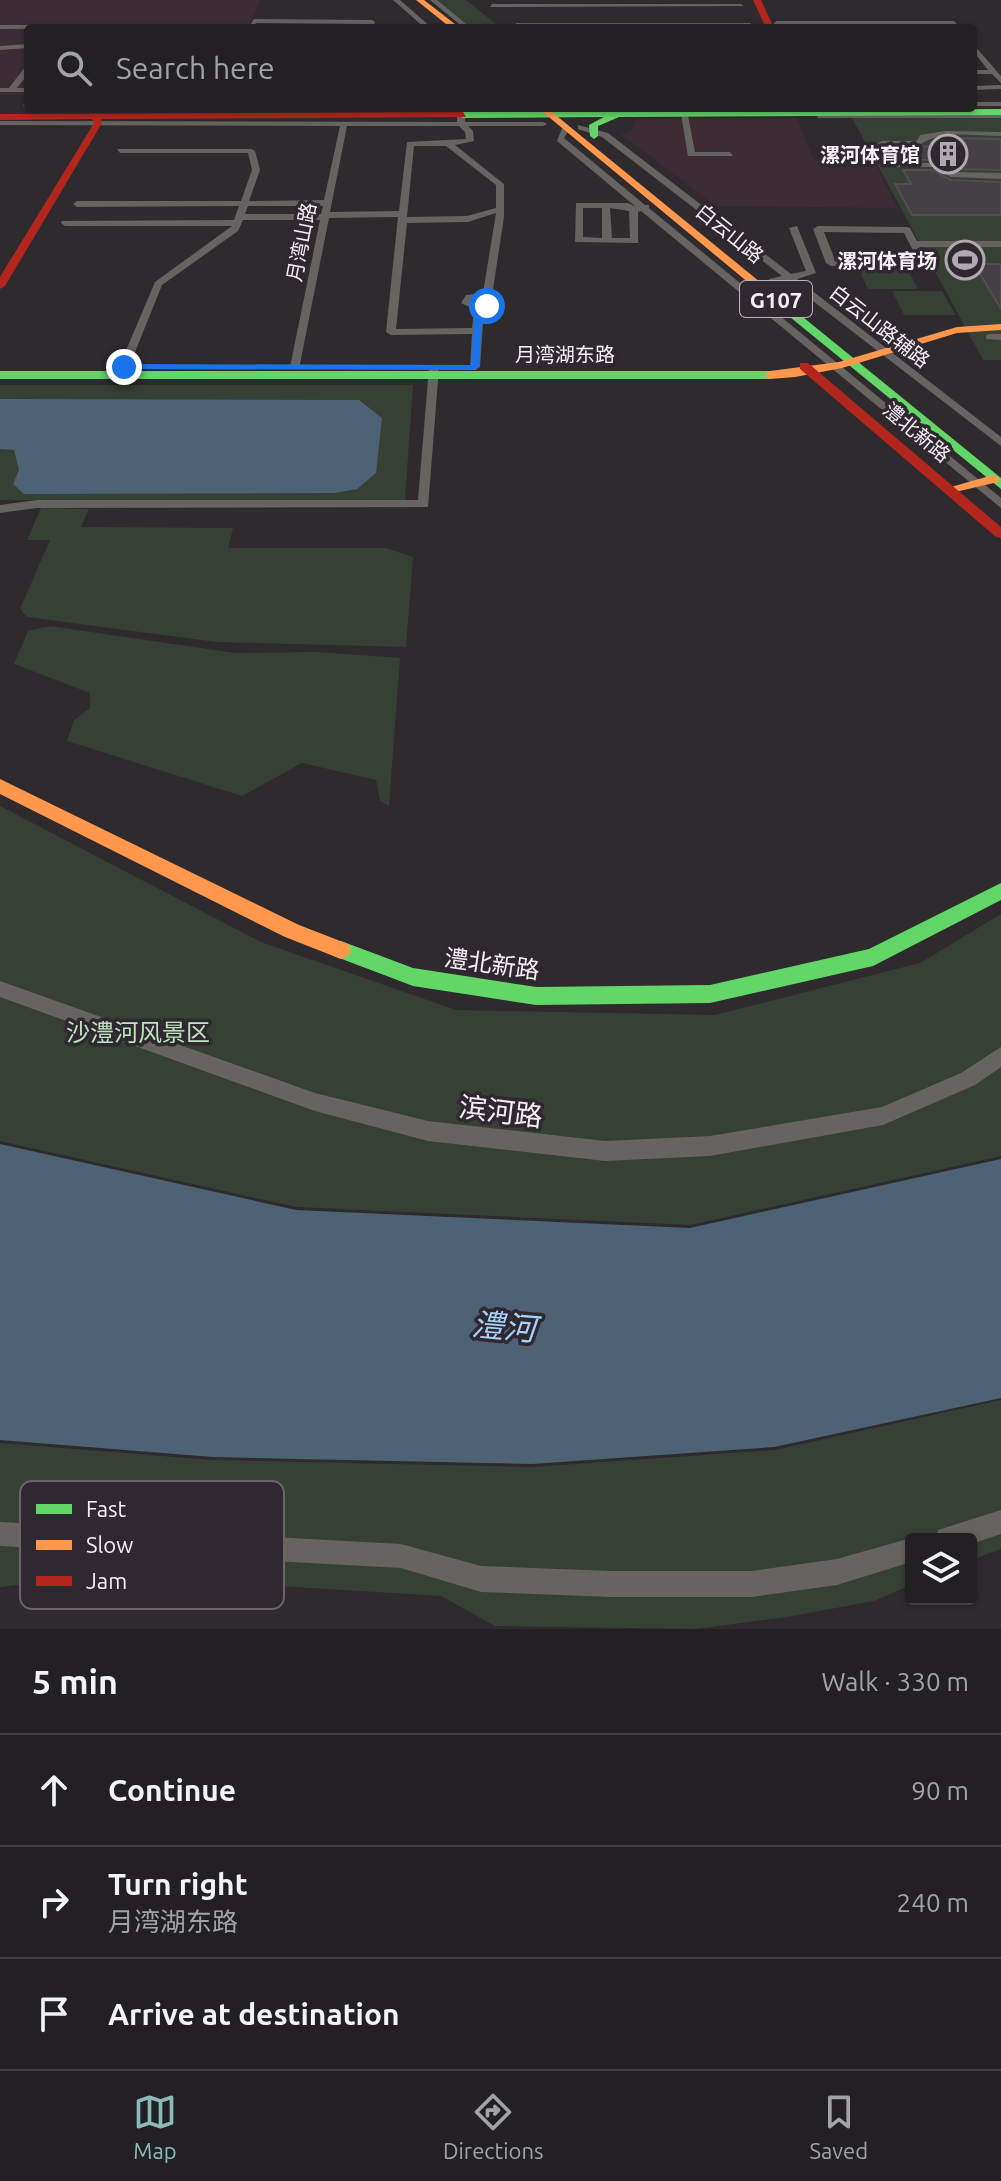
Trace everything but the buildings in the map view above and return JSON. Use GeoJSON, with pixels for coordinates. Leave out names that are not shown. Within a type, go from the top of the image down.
{"type":"FeatureCollection","features":[{"type":"Feature","properties":{"kind":"main road"},"geometry":{"type":"LineString","coordinates":[[408,0],[437,24]]}},
{"type":"Feature","properties":{"kind":"main road"},"geometry":{"type":"LineString","coordinates":[[420,0],[451,24]]}},
{"type":"Feature","properties":{"kind":"main road"},"geometry":{"type":"LineString","coordinates":[[749,3],[767,24]]}},
{"type":"Feature","properties":{"kind":"main road"},"geometry":{"type":"LineString","coordinates":[[0,106],[24,102]]}},
{"type":"Feature","properties":{"kind":"main road"},"geometry":{"type":"LineString","coordinates":[[977,110],[1001,110]]}},
{"type":"Feature","properties":{"kind":"main road"},"geometry":{"type":"LineString","coordinates":[[977,110],[1001,110]]}},
{"type":"Feature","properties":{"kind":"main road"},"geometry":{"type":"LineString","coordinates":[[565,121],[608,112]]}},
{"type":"Feature","properties":{"kind":"main road"},"geometry":{"type":"LineString","coordinates":[[0,117],[94,121],[461,119],[492,114],[598,121],[614,112]]}},
{"type":"Feature","properties":{"kind":"main road"},"geometry":{"type":"LineString","coordinates":[[0,262],[94,121]]}},
{"type":"Feature","properties":{"kind":"main road"},"geometry":{"type":"LineString","coordinates":[[0,286],[94,121]]}},
{"type":"Feature","properties":{"kind":"main road","name":"白云山路"},"geometry":{"type":"LineString","coordinates":[[565,121],[652,206],[857,357],[998,476]]}},
{"type":"Feature","properties":{"kind":"main road","name":"白云山路"},"geometry":{"type":"LineString","coordinates":[[565,121],[780,279],[857,357]]}},
{"type":"Feature","properties":{"kind":"main road","name":"月湾湖东路"},"geometry":{"type":"LineString","coordinates":[[0,367],[295,367],[434,372],[475,367],[808,369],[958,330],[998,331]]}},
{"type":"Feature","properties":{"kind":"main road","name":"月湾湖东路"},"geometry":{"type":"LineString","coordinates":[[0,375],[434,372],[801,375],[808,369]]}},
{"type":"Feature","properties":{"kind":"main road","name":"澧北新路"},"geometry":{"type":"LineString","coordinates":[[808,369],[1001,534]]}},
{"type":"Feature","properties":{"kind":"main road"},"geometry":{"type":"LineString","coordinates":[[951,489],[998,476]]}},
{"type":"Feature","properties":{"kind":"main road","name":"澧北新路"},"geometry":{"type":"LineString","coordinates":[[0,786],[292,931],[413,977],[536,996],[710,994],[843,964],[873,957],[1001,891]]}},
{"type":"Feature","properties":{"kind":"street"},"geometry":{"type":"LineString","coordinates":[[396,0],[424,24]]}},
{"type":"Feature","properties":{"kind":"street"},"geometry":{"type":"LineString","coordinates":[[433,0],[463,24]]}},
{"type":"Feature","properties":{"kind":"street"},"geometry":{"type":"LineString","coordinates":[[586,3],[590,24]]}},
{"type":"Feature","properties":{"kind":"street"},"geometry":{"type":"LineString","coordinates":[[492,6],[749,3]]}},
{"type":"Feature","properties":{"kind":"street"},"geometry":{"type":"LineString","coordinates":[[517,16],[746,16]]}},
{"type":"Feature","properties":{"kind":"street"},"geometry":{"type":"LineString","coordinates":[[2,29],[11,20]]}},
{"type":"Feature","properties":{"kind":"street"},"geometry":{"type":"LineString","coordinates":[[253,24],[254,21],[283,24]]}},
{"type":"Feature","properties":{"kind":"street"},"geometry":{"type":"LineString","coordinates":[[319,24],[371,24]]}},
{"type":"Feature","properties":{"kind":"street"},"geometry":{"type":"LineString","coordinates":[[777,24],[955,24]]}},
{"type":"Feature","properties":{"kind":"street"},"geometry":{"type":"LineString","coordinates":[[2,29],[24,28]]}},
{"type":"Feature","properties":{"kind":"street"},"geometry":{"type":"LineString","coordinates":[[0,48],[24,46]]}},
{"type":"Feature","properties":{"kind":"street"},"geometry":{"type":"LineString","coordinates":[[977,51],[1001,81]]}},
{"type":"Feature","properties":{"kind":"street"},"geometry":{"type":"LineString","coordinates":[[977,59],[983,59]]}},
{"type":"Feature","properties":{"kind":"street"},"geometry":{"type":"LineString","coordinates":[[977,72],[994,72]]}},
{"type":"Feature","properties":{"kind":"street"},"geometry":{"type":"LineString","coordinates":[[11,90],[24,78]]}},
{"type":"Feature","properties":{"kind":"street"},"geometry":{"type":"LineString","coordinates":[[977,88],[1001,87]]}},
{"type":"Feature","properties":{"kind":"street"},"geometry":{"type":"LineString","coordinates":[[0,90],[11,90],[24,98]]}},
{"type":"Feature","properties":{"kind":"street"},"geometry":{"type":"LineString","coordinates":[[0,99],[24,101]]}},
{"type":"Feature","properties":{"kind":"street"},"geometry":{"type":"LineString","coordinates":[[977,105],[1001,110]]}},
{"type":"Feature","properties":{"kind":"street"},"geometry":{"type":"LineString","coordinates":[[640,112],[684,116],[957,116],[1001,110]]}},
{"type":"Feature","properties":{"kind":"street"},"geometry":{"type":"LineString","coordinates":[[684,116],[691,154],[730,154]]}},
{"type":"Feature","properties":{"kind":"street"},"geometry":{"type":"LineString","coordinates":[[957,116],[969,133]]}},
{"type":"Feature","properties":{"kind":"street"},"geometry":{"type":"LineString","coordinates":[[461,119],[469,131],[470,141],[410,144],[391,332],[478,331]]}},
{"type":"Feature","properties":{"kind":"street"},"geometry":{"type":"LineString","coordinates":[[0,123],[565,121]]}},
{"type":"Feature","properties":{"kind":"street","name":"月湾山路"},"geometry":{"type":"LineString","coordinates":[[295,367],[344,123]]}},
{"type":"Feature","properties":{"kind":"street"},"geometry":{"type":"LineString","coordinates":[[1001,134],[930,134],[923,137],[920,143],[882,143],[894,165],[935,165],[951,174],[1001,176]]}},
{"type":"Feature","properties":{"kind":"street"},"geometry":{"type":"LineString","coordinates":[[448,144],[500,184],[500,209],[487,297],[491,300],[490,304],[479,307],[475,367]]}},
{"type":"Feature","properties":{"kind":"street"},"geometry":{"type":"LineString","coordinates":[[120,151],[251,151],[256,170],[235,229],[158,284],[124,367]]}},
{"type":"Feature","properties":{"kind":"street"},"geometry":{"type":"LineString","coordinates":[[77,204],[327,203]]}},
{"type":"Feature","properties":{"kind":"street"},"geometry":{"type":"LineString","coordinates":[[579,205],[628,206],[633,210],[635,241],[578,240],[579,205]]}},
{"type":"Feature","properties":{"kind":"street"},"geometry":{"type":"LineString","coordinates":[[606,206],[607,240]]}},
{"type":"Feature","properties":{"kind":"street"},"geometry":{"type":"LineString","coordinates":[[633,210],[652,206]]}},
{"type":"Feature","properties":{"kind":"street"},"geometry":{"type":"LineString","coordinates":[[65,223],[325,216],[468,219],[500,209]]}},
{"type":"Feature","properties":{"kind":"street"},"geometry":{"type":"LineString","coordinates":[[780,279],[811,273],[794,228]]}},
{"type":"Feature","properties":{"kind":"street"},"geometry":{"type":"LineString","coordinates":[[818,229],[907,230],[914,244],[924,263],[831,263],[818,229]]}},
{"type":"Feature","properties":{"kind":"street"},"geometry":{"type":"LineString","coordinates":[[914,244],[1001,244]]}},
{"type":"Feature","properties":{"kind":"street"},"geometry":{"type":"LineString","coordinates":[[959,252],[1001,253]]}},
{"type":"Feature","properties":{"kind":"street"},"geometry":{"type":"LineString","coordinates":[[857,357],[973,484],[1001,504]]}},
{"type":"Feature","properties":{"kind":"street","name":"白云山路辅路"},"geometry":{"type":"LineString","coordinates":[[857,357],[1001,443]]}},
{"type":"Feature","properties":{"kind":"street"},"geometry":{"type":"LineString","coordinates":[[0,509],[37,504],[424,504],[434,372]]}},
{"type":"Feature","properties":{"kind":"street","name":"滨河路"},"geometry":{"type":"LineString","coordinates":[[0,989],[315,1102],[428,1131],[605,1151],[710,1146],[883,1116],[968,1079],[1001,1056]]}},
{"type":"Feature","properties":{"kind":"street"},"geometry":{"type":"LineString","coordinates":[[966,1533],[1001,1522]]}},
{"type":"Feature","properties":{"kind":"street"},"geometry":{"type":"LineString","coordinates":[[0,1534],[20,1535]]}},
{"type":"Feature","properties":{"kind":"street"},"geometry":{"type":"LineString","coordinates":[[284,1550],[401,1556],[481,1579],[611,1584],[752,1584],[837,1572],[905,1552]]}},
{"type":"Feature","properties":{"kind":"shaded area"},"geometry":{"type":"Polygon","coordinates":[[[0,0],[260,0],[250,24],[24,24],[24,95],[0,95],[0,0]]]}},
{"type":"Feature","properties":{"kind":"shaded area"},"geometry":{"type":"Polygon","coordinates":[[[797,118],[814,161],[874,161],[898,208],[716,206],[621,134],[632,130],[635,119],[797,118]]]}},
{"type":"Feature","properties":{"kind":"green space"},"geometry":{"type":"Polygon","coordinates":[[[436,0],[466,0],[496,24],[466,24],[436,0]]]}},
{"type":"Feature","properties":{"kind":"green space","name":"漯河体育场"},"geometry":{"type":"Polygon","coordinates":[[[852,118],[1001,118],[1001,360],[983,360],[852,118]]]}},
{"type":"Feature","properties":{"kind":"green space"},"geometry":{"type":"Polygon","coordinates":[[[857,266],[906,266],[918,289],[868,289],[857,266]]]}},
{"type":"Feature","properties":{"kind":"green space"},"geometry":{"type":"Polygon","coordinates":[[[892,291],[942,291],[956,315],[904,315],[892,291]]]}},
{"type":"Feature","properties":{"kind":"green space"},"geometry":{"type":"Polygon","coordinates":[[[0,385],[413,385],[405,500],[0,500],[0,385]]]}},
{"type":"Feature","properties":{"kind":"green space"},"geometry":{"type":"Polygon","coordinates":[[[41,508],[89,509],[81,527],[233,528],[228,548],[386,548],[413,557],[406,647],[216,642],[27,617],[20,609],[50,540],[27,540],[41,508]]]}},
{"type":"Feature","properties":{"kind":"green space"},"geometry":{"type":"Polygon","coordinates":[[[50,626],[235,653],[318,652],[400,658],[389,806],[380,801],[376,780],[302,763],[242,796],[67,741],[74,720],[90,708],[90,693],[14,664],[28,631],[50,626]]]}},
{"type":"Feature","properties":{"kind":"green space","name":"沙澧河风景区"},"geometry":{"type":"Polygon","coordinates":[[[0,806],[261,942],[456,1010],[714,1015],[920,963],[1001,914],[1001,1156],[690,1225],[297,1207],[0,1141],[0,806]]]}},
{"type":"Feature","properties":{"kind":"green space"},"geometry":{"type":"Polygon","coordinates":[[[1001,1400],[1001,1549],[977,1558],[977,1533],[905,1533],[905,1588],[874,1601],[787,1617],[696,1629],[495,1626],[441,1596],[284,1586],[284,1481],[20,1481],[20,1585],[0,1587],[0,1443],[212,1460],[532,1467],[775,1450],[1001,1400]]]}},
{"type":"Feature","properties":{"kind":"water"},"geometry":{"type":"Polygon","coordinates":[[[0,399],[359,400],[382,418],[376,473],[357,489],[335,493],[24,494],[13,484],[19,470],[14,450],[0,449],[0,399]]]}},
{"type":"Feature","properties":{"kind":"water","name":"澧河"},"geometry":{"type":"Polygon","coordinates":[[[0,1144],[296,1210],[690,1228],[1001,1159],[1001,1398],[774,1447],[532,1464],[213,1457],[0,1440],[0,1144]]]}},
{"type":"Feature","properties":{"kind":"traffic: fast"},"geometry":{"type":"LineString","coordinates":[[463,115],[1001,112]]}},
{"type":"Feature","properties":{"kind":"traffic: fast"},"geometry":{"type":"LineString","coordinates":[[594,136],[593,125],[618,114]]}},
{"type":"Feature","properties":{"kind":"traffic: fast"},"geometry":{"type":"LineString","coordinates":[[789,311],[1001,485]]}},
{"type":"Feature","properties":{"kind":"traffic: fast"},"geometry":{"type":"LineString","coordinates":[[0,375],[770,375]]}},
{"type":"Feature","properties":{"kind":"traffic: fast"},"geometry":{"type":"LineString","coordinates":[[341,950],[413,977],[536,996],[710,994],[873,957],[1001,891]]}},
{"type":"Feature","properties":{"kind":"traffic: slow"},"geometry":{"type":"LineString","coordinates":[[420,0],[451,24]]}},
{"type":"Feature","properties":{"kind":"traffic: slow"},"geometry":{"type":"LineString","coordinates":[[547,112],[789,311]]}},
{"type":"Feature","properties":{"kind":"traffic: slow"},"geometry":{"type":"LineString","coordinates":[[770,375],[819,370],[957,330],[1001,327]]}},
{"type":"Feature","properties":{"kind":"traffic: slow"},"geometry":{"type":"LineString","coordinates":[[951,489],[993,479]]}},
{"type":"Feature","properties":{"kind":"traffic: slow"},"geometry":{"type":"LineString","coordinates":[[0,786],[292,931],[341,950]]}},
{"type":"Feature","properties":{"kind":"traffic: jam"},"geometry":{"type":"LineString","coordinates":[[757,0],[768,24]]}},
{"type":"Feature","properties":{"kind":"traffic: jam"},"geometry":{"type":"LineString","coordinates":[[0,117],[463,115]]}},
{"type":"Feature","properties":{"kind":"traffic: jam"},"geometry":{"type":"LineString","coordinates":[[0,286],[98,123],[96,117]]}},
{"type":"Feature","properties":{"kind":"traffic: jam"},"geometry":{"type":"LineString","coordinates":[[804,366],[1001,534]]}},
{"type":"Feature","properties":{"kind":"place","name":"漯河体育馆"},"geometry":{"type":"Point","coordinates":[948,154]}},
{"type":"Feature","properties":{"kind":"place","name":"漯河体育场"},"geometry":{"type":"Point","coordinates":[965,260]}},
{"type":"Feature","properties":{"kind":"route"},"geometry":{"type":"LineString","coordinates":[[124,367],[475,367],[479,307],[487,306]]}}]}
